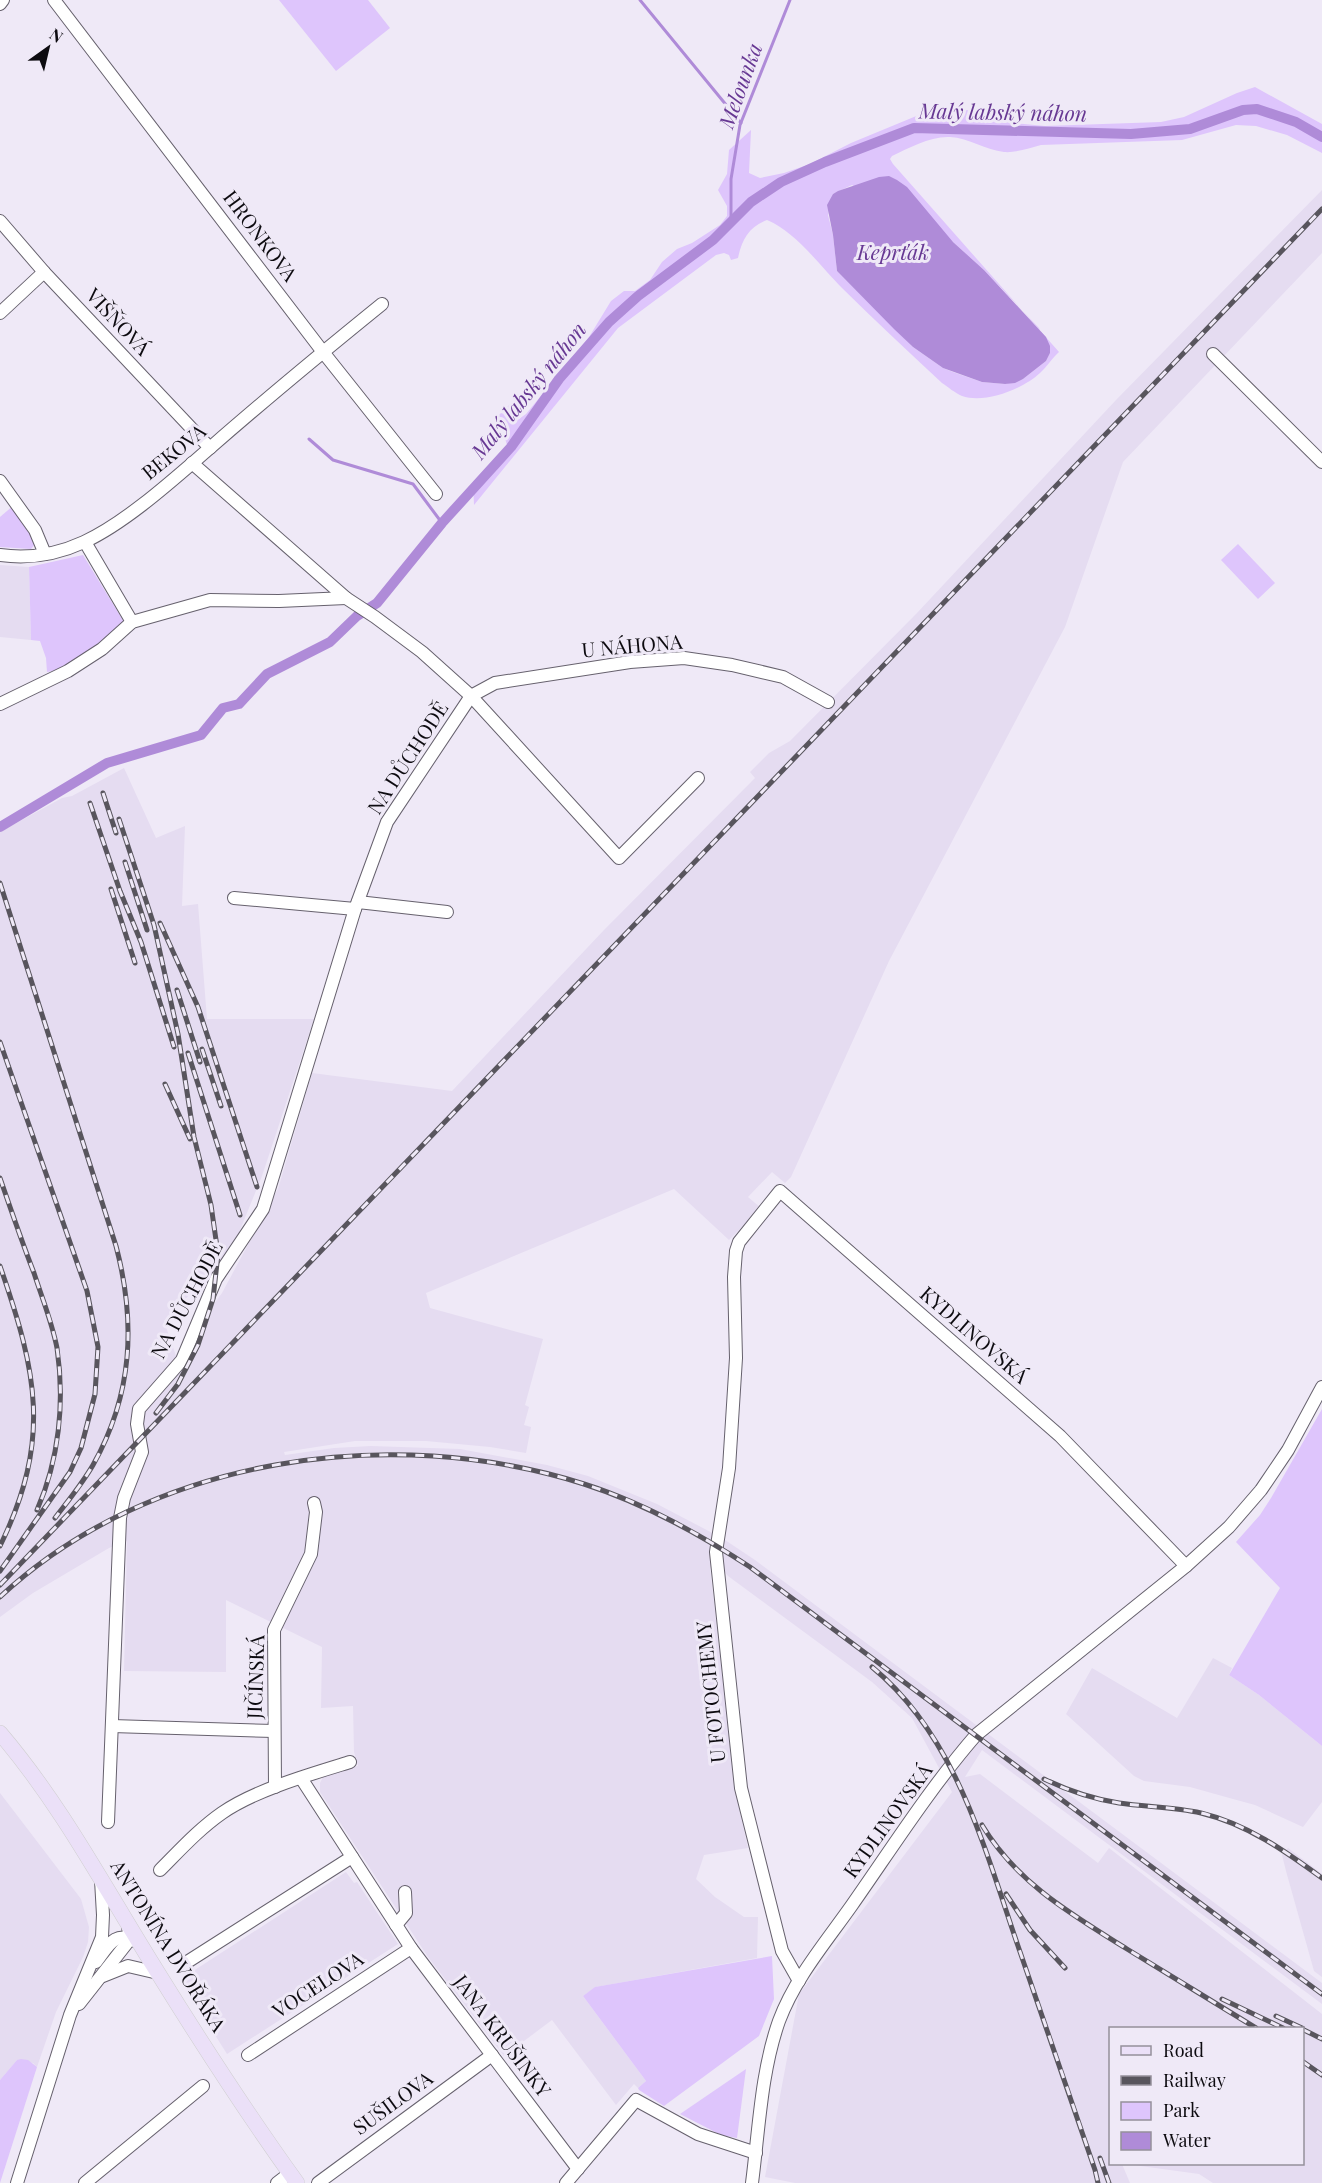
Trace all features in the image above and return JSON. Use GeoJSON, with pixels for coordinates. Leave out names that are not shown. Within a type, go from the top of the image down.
{"type":"FeatureCollection","features":[{"type":"Feature","properties":{"kind":"main road","name":"ANTONÍNA DVOŘÁKA"},"geometry":{"type":"LineString","coordinates":[[0,1733],[50,1798],[101,1876],[127,1920],[135,1941],[294,2178]]}},
{"type":"Feature","properties":{"kind":"street"},"geometry":{"type":"LineString","coordinates":[[0,4],[3,0]]}},
{"type":"Feature","properties":{"kind":"street","name":"HRONKOVA"},"geometry":{"type":"LineString","coordinates":[[54,0],[323,352],[436,494]]}},
{"type":"Feature","properties":{"kind":"street","name":"VIŠŇOVÁ"},"geometry":{"type":"LineString","coordinates":[[0,221],[44,272],[210,448]]}},
{"type":"Feature","properties":{"kind":"street"},"geometry":{"type":"LineString","coordinates":[[0,313],[44,272]]}},
{"type":"Feature","properties":{"kind":"street","name":"BEKOVA"},"geometry":{"type":"LineString","coordinates":[[0,555],[45,554],[85,542],[119,521],[192,463],[382,303]]}},
{"type":"Feature","properties":{"kind":"street"},"geometry":{"type":"LineString","coordinates":[[1213,354],[1322,462]]}},
{"type":"Feature","properties":{"kind":"street"},"geometry":{"type":"LineString","coordinates":[[192,463],[346,598],[422,652],[471,696],[619,858],[698,778]]}},
{"type":"Feature","properties":{"kind":"street"},"geometry":{"type":"LineString","coordinates":[[0,481],[35,530],[45,554]]}},
{"type":"Feature","properties":{"kind":"street"},"geometry":{"type":"LineString","coordinates":[[85,542],[132,622]]}},
{"type":"Feature","properties":{"kind":"street"},"geometry":{"type":"LineString","coordinates":[[0,704],[68,671],[102,649],[132,622],[210,600],[279,601],[346,598]]}},
{"type":"Feature","properties":{"kind":"street","name":"U NÁHONA"},"geometry":{"type":"LineString","coordinates":[[471,696],[495,684],[630,662],[684,658],[732,665],[783,677],[828,702]]}},
{"type":"Feature","properties":{"kind":"street","name":"NA DŮCHODĚ"},"geometry":{"type":"LineString","coordinates":[[108,1822],[120,1518],[124,1498],[142,1452],[137,1424],[138,1412],[182,1360],[216,1279],[262,1209],[356,906],[387,822],[471,696]]}},
{"type":"Feature","properties":{"kind":"street"},"geometry":{"type":"LineString","coordinates":[[234,897],[447,912]]}},
{"type":"Feature","properties":{"kind":"street","name":"U FOTOCHEMY"},"geometry":{"type":"LineString","coordinates":[[780,1191],[739,1242],[736,1251],[733,1309],[736,1358],[729,1468],[716,1552],[741,1788],[782,1951],[799,1981]]}},
{"type":"Feature","properties":{"kind":"street","name":"KYDLINOVSKÁ"},"geometry":{"type":"LineString","coordinates":[[780,1191],[1060,1436],[1186,1566]]}},
{"type":"Feature","properties":{"kind":"street","name":"KYDLINOVSKÁ"},"geometry":{"type":"LineString","coordinates":[[752,2183],[768,2059],[782,2015],[799,1981],[910,1822],[976,1736],[1186,1566],[1229,1527],[1261,1490],[1288,1450],[1322,1387]]}},
{"type":"Feature","properties":{"kind":"street","name":"JIČÍNSKÁ"},"geometry":{"type":"LineString","coordinates":[[275,1787],[274,1630],[311,1554],[316,1512],[314,1503]]}},
{"type":"Feature","properties":{"kind":"street"},"geometry":{"type":"LineString","coordinates":[[112,1726],[274,1731]]}},
{"type":"Feature","properties":{"kind":"street"},"geometry":{"type":"LineString","coordinates":[[160,1870],[222,1813],[275,1787],[350,1762]]}},
{"type":"Feature","properties":{"kind":"street","name":"JANA KRUŠINKY"},"geometry":{"type":"LineString","coordinates":[[301,1778],[411,1948],[578,2169]]}},
{"type":"Feature","properties":{"kind":"street"},"geometry":{"type":"LineString","coordinates":[[184,1964],[352,1857]]}},
{"type":"Feature","properties":{"kind":"street"},"geometry":{"type":"LineString","coordinates":[[17,2183],[70,2014],[102,1937],[101,1876]]}},
{"type":"Feature","properties":{"kind":"street"},"geometry":{"type":"LineString","coordinates":[[396,1925],[406,1913],[405,1892]]}},
{"type":"Feature","properties":{"kind":"street"},"geometry":{"type":"LineString","coordinates":[[85,1977],[114,1940],[123,1936],[135,1941]]}},
{"type":"Feature","properties":{"kind":"street"},"geometry":{"type":"LineString","coordinates":[[70,2014],[122,1950],[135,1941]]}},
{"type":"Feature","properties":{"kind":"street","name":"VOCELOVA"},"geometry":{"type":"LineString","coordinates":[[248,2055],[411,1948]]}},
{"type":"Feature","properties":{"kind":"street"},"geometry":{"type":"LineString","coordinates":[[99,1978],[128,1966],[158,1973]]}},
{"type":"Feature","properties":{"kind":"street","name":"SUŠILOVA"},"geometry":{"type":"LineString","coordinates":[[318,2183],[492,2055]]}},
{"type":"Feature","properties":{"kind":"street"},"geometry":{"type":"LineString","coordinates":[[85,2183],[203,2086]]}},
{"type":"Feature","properties":{"kind":"street"},"geometry":{"type":"LineString","coordinates":[[566,2183],[636,2100],[699,2134],[756,2153]]}},
{"type":"Feature","properties":{"kind":"street"},"geometry":{"type":"LineString","coordinates":[[277,2183],[294,2178]]}},
{"type":"Feature","properties":{"kind":"shaded area"},"geometry":{"type":"Polygon","coordinates":[[[1322,190],[1322,253],[1123,462],[1065,627],[889,961],[791,1177],[785,1183],[772,1172],[748,1197],[761,1208],[729,1240],[674,1189],[426,1293],[430,1308],[543,1339],[525,1405],[529,1407],[524,1425],[531,1427],[526,1453],[426,1441],[355,1441],[284,1452],[285,1455],[334,1448],[371,1446],[460,1449],[547,1465],[588,1476],[657,1504],[722,1538],[755,1560],[1322,1983],[1322,2004],[982,1750],[965,1777],[980,1774],[1098,1863],[1109,1848],[1322,2014],[1322,2183],[1213,2183],[1199,2174],[1133,2165],[1304,2165],[1304,2027],[1109,2027],[1109,2165],[1122,2165],[1130,2183],[795,2183],[765,2177],[799,1994],[952,1792],[912,1718],[872,1682],[728,1576],[715,1560],[710,1569],[736,1795],[748,1848],[704,1855],[696,1879],[715,1897],[744,1917],[758,1917],[757,1958],[596,1987],[583,1996],[646,2081],[638,2088],[634,2084],[616,2105],[552,2020],[504,2056],[428,1957],[320,1792],[320,1783],[324,1775],[358,1766],[354,1752],[353,1706],[321,1708],[322,1647],[226,1600],[226,1672],[124,1671],[127,1541],[109,1548],[33,1593],[0,1617],[0,832],[124,768],[156,838],[185,826],[182,906],[198,904],[207,1019],[314,1019],[262,1176],[231,1252],[164,1321],[176,1356],[222,1293],[278,1189],[312,1073],[452,1091],[604,930],[755,778],[750,772],[769,753],[790,741],[917,613],[1116,400],[1322,190]]]}},
{"type":"Feature","properties":{"kind":"shaded area"},"geometry":{"type":"Polygon","coordinates":[[[0,565],[29,567],[31,640],[0,637],[0,565]]]}},
{"type":"Feature","properties":{"kind":"shaded area"},"geometry":{"type":"Polygon","coordinates":[[[1213,1658],[1232,1668],[1229,1675],[1259,1695],[1322,1746],[1322,1802],[1303,1827],[1255,1805],[1190,1787],[1144,1781],[1134,1776],[1066,1714],[1092,1668],[1177,1718],[1213,1658]]]}},
{"type":"Feature","properties":{"kind":"shaded area"},"geometry":{"type":"Polygon","coordinates":[[[0,1793],[81,1899],[89,1927],[88,1942],[83,1957],[56,2012],[37,2067],[33,2063],[17,2060],[0,2080],[0,1793]]]}},
{"type":"Feature","properties":{"kind":"shaded area"},"geometry":{"type":"Polygon","coordinates":[[[1288,1848],[1322,1874],[1322,1977],[1314,1971],[1286,1871],[1282,1855],[1288,1848]]]}},
{"type":"Feature","properties":{"kind":"shaded area"},"geometry":{"type":"Polygon","coordinates":[[[346,1872],[354,1883],[357,1882],[398,1944],[227,2054],[183,1984],[184,1977],[346,1872]]]}},
{"type":"Feature","properties":{"kind":"green space"},"geometry":{"type":"Polygon","coordinates":[[[279,0],[368,0],[390,28],[336,71],[279,0]]]}},
{"type":"Feature","properties":{"kind":"green space"},"geometry":{"type":"Polygon","coordinates":[[[1255,87],[1322,124],[1322,153],[1287,135],[1256,126],[1236,125],[1182,140],[1041,145],[1009,152],[997,151],[957,138],[942,137],[920,143],[892,156],[890,159],[893,164],[1022,310],[984,270],[953,242],[852,185],[833,194],[828,215],[837,271],[913,347],[943,368],[982,382],[1005,384],[1023,379],[1046,361],[1050,353],[1040,331],[1059,352],[1040,373],[1024,384],[1003,394],[981,398],[962,396],[954,392],[866,312],[788,232],[767,220],[755,226],[747,234],[738,258],[731,260],[729,255],[724,253],[716,255],[618,328],[474,505],[473,482],[507,445],[498,416],[510,404],[516,409],[513,417],[516,421],[526,414],[589,337],[611,301],[624,291],[635,291],[650,280],[662,262],[677,249],[692,243],[720,225],[727,216],[727,206],[718,190],[727,174],[729,150],[751,130],[749,173],[760,178],[810,164],[851,143],[926,112],[972,110],[1002,117],[1014,123],[1045,126],[1161,122],[1184,117],[1255,87]]]}},
{"type":"Feature","properties":{"kind":"green space"},"geometry":{"type":"Polygon","coordinates":[[[14,505],[34,535],[35,544],[31,549],[0,547],[0,517],[14,505]]]}},
{"type":"Feature","properties":{"kind":"green space"},"geometry":{"type":"Polygon","coordinates":[[[1238,544],[1275,583],[1258,599],[1221,560],[1238,544]]]}},
{"type":"Feature","properties":{"kind":"green space"},"geometry":{"type":"Polygon","coordinates":[[[83,555],[124,622],[77,659],[47,672],[46,658],[40,641],[31,640],[29,567],[83,555]]]}},
{"type":"Feature","properties":{"kind":"green space"},"geometry":{"type":"Polygon","coordinates":[[[1322,1409],[1322,1746],[1259,1695],[1229,1675],[1280,1588],[1236,1542],[1260,1515],[1271,1498],[1322,1409]]]}},
{"type":"Feature","properties":{"kind":"green space"},"geometry":{"type":"Polygon","coordinates":[[[772,1956],[774,1999],[759,2036],[664,2106],[639,2090],[638,2088],[646,2081],[583,1996],[595,1987],[772,1956]]]}},
{"type":"Feature","properties":{"kind":"green space"},"geometry":{"type":"Polygon","coordinates":[[[17,2060],[28,2060],[37,2067],[0,2183],[0,2080],[17,2060]]]}},
{"type":"Feature","properties":{"kind":"green space"},"geometry":{"type":"Polygon","coordinates":[[[746,2069],[737,2138],[721,2135],[680,2114],[746,2069]]]}},
{"type":"Feature","properties":{"kind":"water","name":"Keprťák"},"geometry":{"type":"Polygon","coordinates":[[[889,176],[907,187],[953,242],[984,270],[1046,337],[1050,353],[1046,361],[1023,379],[1005,384],[982,382],[943,368],[913,347],[837,271],[827,205],[833,194],[879,177],[889,176]]]}},
{"type":"Feature","properties":{"kind":"waterway"},"geometry":{"type":"LineString","coordinates":[[640,0],[741,123]]}},
{"type":"Feature","properties":{"kind":"waterway","name":"Melounka"},"geometry":{"type":"LineString","coordinates":[[731,221],[731,179],[740,125],[790,0]]}},
{"type":"Feature","properties":{"kind":"waterway","name":"Malý labský náhon"},"geometry":{"type":"LineString","coordinates":[[0,827],[107,763],[201,735],[223,708],[239,704],[267,674],[330,642],[357,616],[377,603],[442,523],[511,447],[559,379],[609,322],[638,296],[713,240],[751,202],[781,182],[825,162],[914,128],[1131,134],[1190,129],[1243,110],[1257,109],[1296,122],[1322,137]]}},
{"type":"Feature","properties":{"kind":"waterway"},"geometry":{"type":"LineString","coordinates":[[309,439],[333,460],[413,484],[442,523]]}},
{"type":"Feature","properties":{"kind":"railway"},"geometry":{"type":"LineString","coordinates":[[0,1585],[1322,209]]}},
{"type":"Feature","properties":{"kind":"railway"},"geometry":{"type":"LineString","coordinates":[[103,793],[116,833]]}},
{"type":"Feature","properties":{"kind":"railway"},"geometry":{"type":"LineString","coordinates":[[90,803],[120,891],[141,942],[174,1047]]}},
{"type":"Feature","properties":{"kind":"railway"},"geometry":{"type":"LineString","coordinates":[[119,819],[154,925],[178,1034],[194,1137],[211,1205],[218,1254],[213,1299],[198,1345],[178,1384],[156,1413]]}},
{"type":"Feature","properties":{"kind":"railway"},"geometry":{"type":"LineString","coordinates":[[125,862],[147,930]]}},
{"type":"Feature","properties":{"kind":"railway"},"geometry":{"type":"LineString","coordinates":[[0,883],[116,1246],[126,1302],[127,1357],[116,1412],[93,1465],[55,1518]]}},
{"type":"Feature","properties":{"kind":"railway"},"geometry":{"type":"LineString","coordinates":[[111,889],[135,963]]}},
{"type":"Feature","properties":{"kind":"railway"},"geometry":{"type":"LineString","coordinates":[[160,923],[198,1007],[257,1187]]}},
{"type":"Feature","properties":{"kind":"railway"},"geometry":{"type":"LineString","coordinates":[[177,990],[200,1062]]}},
{"type":"Feature","properties":{"kind":"railway"},"geometry":{"type":"LineString","coordinates":[[0,1042],[87,1291],[98,1347],[95,1394],[81,1448],[70,1472],[0,1571]]}},
{"type":"Feature","properties":{"kind":"railway"},"geometry":{"type":"LineString","coordinates":[[202,1049],[221,1106]]}},
{"type":"Feature","properties":{"kind":"railway"},"geometry":{"type":"LineString","coordinates":[[188,1053],[240,1215]]}},
{"type":"Feature","properties":{"kind":"railway"},"geometry":{"type":"LineString","coordinates":[[165,1084],[190,1139]]}},
{"type":"Feature","properties":{"kind":"railway"},"geometry":{"type":"LineString","coordinates":[[0,1178],[50,1319],[57,1348],[60,1389],[58,1430],[51,1471],[37,1510]]}},
{"type":"Feature","properties":{"kind":"railway"},"geometry":{"type":"LineString","coordinates":[[0,1266],[23,1340],[30,1373],[33,1406],[33,1439],[27,1472],[16,1508],[0,1546]]}},
{"type":"Feature","properties":{"kind":"railway"},"geometry":{"type":"LineString","coordinates":[[0,1597],[61,1549],[128,1511],[201,1483],[277,1465],[355,1456],[433,1456],[510,1466],[584,1484],[628,1500],[670,1520],[750,1567],[1322,1994]]}},
{"type":"Feature","properties":{"kind":"railway"},"geometry":{"type":"LineString","coordinates":[[872,1667],[901,1695],[925,1726],[946,1759],[964,1795],[993,1870],[1098,2183]]}},
{"type":"Feature","properties":{"kind":"railway"},"geometry":{"type":"LineString","coordinates":[[1044,1779],[1100,1799],[1191,1811],[1218,1818],[1250,1831],[1322,1878]]}},
{"type":"Feature","properties":{"kind":"railway"},"geometry":{"type":"LineString","coordinates":[[982,1825],[1012,1864],[1047,1896],[1106,1936],[1254,2027]]}},
{"type":"Feature","properties":{"kind":"railway"},"geometry":{"type":"LineString","coordinates":[[1006,1894],[1030,1930],[1065,1968]]}},
{"type":"Feature","properties":{"kind":"railway"},"geometry":{"type":"LineString","coordinates":[[1222,1999],[1281,2027]]}},
{"type":"Feature","properties":{"kind":"railway"},"geometry":{"type":"LineString","coordinates":[[1276,2016],[1300,2027]]}},
{"type":"Feature","properties":{"kind":"railway"},"geometry":{"type":"LineString","coordinates":[[1304,2030],[1322,2039]]}},
{"type":"Feature","properties":{"kind":"railway"},"geometry":{"type":"LineString","coordinates":[[1304,2062],[1322,2075]]}},
{"type":"Feature","properties":{"kind":"railway"},"geometry":{"type":"LineString","coordinates":[[1100,2158],[1109,2183]]}}]}
